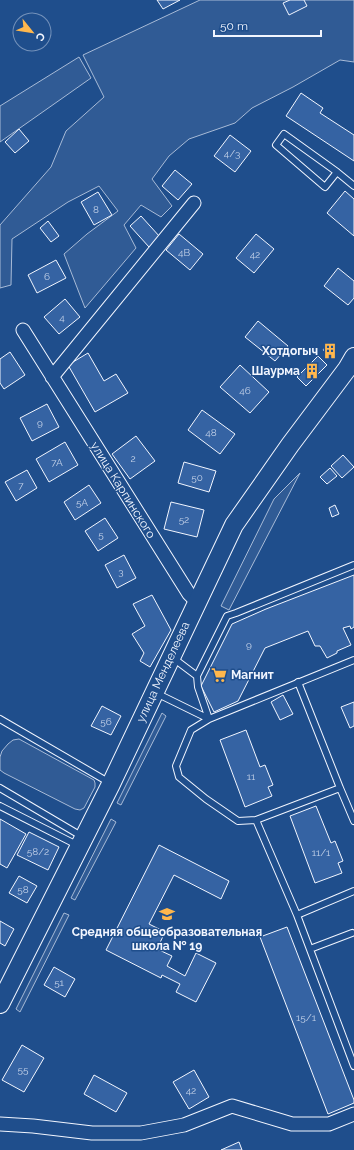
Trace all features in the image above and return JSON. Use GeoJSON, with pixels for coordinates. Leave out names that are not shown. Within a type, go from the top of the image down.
{"type":"FeatureCollection","features":[{"type":"Feature","properties":{"kind":"main road","name":"улица Менделеева"},"geometry":{"type":"LineString","coordinates":[[0,1004],[111,784],[196,602],[234,525],[290,445],[350,367]]}},
{"type":"Feature","properties":{"kind":"street"},"geometry":{"type":"LineString","coordinates":[[52,377],[194,204]]}},
{"type":"Feature","properties":{"kind":"street","name":"улица Карпинского"},"geometry":{"type":"LineString","coordinates":[[23,330],[189,594],[196,602]]}},
{"type":"Feature","properties":{"kind":"street"},"geometry":{"type":"LineString","coordinates":[[0,1124],[33,1126],[92,1133],[141,1133],[184,1125],[232,1106],[292,1124],[329,1124],[354,1114]]}},
{"type":"Feature","properties":{"kind":"lane"},"geometry":{"type":"LineString","coordinates":[[337,172],[325,186],[276,145],[284,134],[337,172],[354,186]]}},
{"type":"Feature","properties":{"kind":"lane"},"geometry":{"type":"LineString","coordinates":[[209,719],[198,687],[197,676],[227,616],[354,565]]}},
{"type":"Feature","properties":{"kind":"lane"},"geometry":{"type":"LineString","coordinates":[[171,656],[197,676]]}},
{"type":"Feature","properties":{"kind":"lane"},"geometry":{"type":"LineString","coordinates":[[340,788],[256,820],[238,821],[206,799],[179,777],[176,766],[191,730],[209,719],[354,660]]}},
{"type":"Feature","properties":{"kind":"lane"},"geometry":{"type":"LineString","coordinates":[[298,682],[354,821]]}},
{"type":"Feature","properties":{"kind":"lane"},"geometry":{"type":"LineString","coordinates":[[154,692],[209,719]]}},
{"type":"Feature","properties":{"kind":"lane"},"geometry":{"type":"LineString","coordinates":[[0,719],[111,784]]}},
{"type":"Feature","properties":{"kind":"lane"},"geometry":{"type":"LineString","coordinates":[[1,790],[82,842]]}},
{"type":"Feature","properties":{"kind":"lane"},"geometry":{"type":"LineString","coordinates":[[0,806],[82,842]]}},
{"type":"Feature","properties":{"kind":"lane"},"geometry":{"type":"LineString","coordinates":[[256,820],[297,915],[354,1066]]}},
{"type":"Feature","properties":{"kind":"lane"},"geometry":{"type":"LineString","coordinates":[[297,915],[354,891]]}},
{"type":"Feature","properties":{"kind":"lane"},"geometry":{"type":"LineString","coordinates":[[310,949],[352,933]]}},
{"type":"Feature","properties":{"kind":"shaded area"},"geometry":{"type":"Polygon","coordinates":[[[200,0],[354,0],[354,62],[340,60],[252,108],[235,123],[189,139],[169,156],[152,179],[172,206],[161,217],[141,205],[124,225],[136,248],[85,308],[64,254],[87,234],[118,211],[99,186],[68,202],[12,239],[11,285],[0,288],[0,225],[51,167],[66,131],[104,97],[83,55],[200,0]]]}},
{"type":"Feature","properties":{"kind":"shaded area"},"geometry":{"type":"Polygon","coordinates":[[[79,57],[91,78],[0,142],[0,106],[79,57]]]}},
{"type":"Feature","properties":{"kind":"shaded area"},"geometry":{"type":"Polygon","coordinates":[[[300,473],[229,610],[221,606],[274,499],[300,473]]]}},
{"type":"Feature","properties":{"kind":"shaded area"},"geometry":{"type":"Polygon","coordinates":[[[162,713],[166,716],[121,805],[117,803],[162,713]]]}},
{"type":"Feature","properties":{"kind":"shaded area"},"geometry":{"type":"Polygon","coordinates":[[[19,739],[94,780],[95,787],[84,808],[80,810],[75,809],[0,770],[0,757],[2,751],[13,740],[19,739]]]}},
{"type":"Feature","properties":{"kind":"shaded area"},"geometry":{"type":"Polygon","coordinates":[[[111,819],[116,822],[75,900],[71,898],[111,819]]]}},
{"type":"Feature","properties":{"kind":"shaded area"},"geometry":{"type":"Polygon","coordinates":[[[64,913],[69,915],[20,1012],[16,1009],[64,913]]]}},
{"type":"Feature","properties":{"kind":"building"},"geometry":{"type":"Polygon","coordinates":[[[157,0],[180,0],[163,9],[157,0]]]}},
{"type":"Feature","properties":{"kind":"building"},"geometry":{"type":"Polygon","coordinates":[[[290,0],[304,0],[307,6],[289,15],[283,3],[290,0]]]}},
{"type":"Feature","properties":{"kind":"building"},"geometry":{"type":"Polygon","coordinates":[[[301,93],[323,108],[320,113],[354,135],[354,161],[286,116],[301,93]]]}},
{"type":"Feature","properties":{"kind":"building"},"geometry":{"type":"Polygon","coordinates":[[[19,129],[29,141],[15,153],[5,142],[19,129]]]}},
{"type":"Feature","properties":{"kind":"building"},"geometry":{"type":"Polygon","coordinates":[[[230,135],[251,151],[235,172],[214,156],[230,135]]]}},
{"type":"Feature","properties":{"kind":"building"},"geometry":{"type":"Polygon","coordinates":[[[175,170],[192,184],[178,200],[162,186],[175,170]]]}},
{"type":"Feature","properties":{"kind":"building"},"geometry":{"type":"Polygon","coordinates":[[[345,191],[354,199],[354,236],[327,213],[345,191]]]}},
{"type":"Feature","properties":{"kind":"building"},"geometry":{"type":"Polygon","coordinates":[[[98,192],[112,215],[94,225],[81,202],[98,192]]]}},
{"type":"Feature","properties":{"kind":"building"},"geometry":{"type":"Polygon","coordinates":[[[141,216],[160,237],[149,247],[130,226],[141,216]]]}},
{"type":"Feature","properties":{"kind":"building"},"geometry":{"type":"Polygon","coordinates":[[[48,221],[59,236],[51,242],[40,228],[48,221]]]}},
{"type":"Feature","properties":{"kind":"building"},"geometry":{"type":"Polygon","coordinates":[[[179,234],[203,254],[190,270],[166,250],[179,234]]]}},
{"type":"Feature","properties":{"kind":"building"},"geometry":{"type":"Polygon","coordinates":[[[256,234],[274,249],[254,273],[236,258],[256,234]]]}},
{"type":"Feature","properties":{"kind":"building"},"geometry":{"type":"Polygon","coordinates":[[[56,260],[66,278],[37,293],[28,275],[56,260]]]}},
{"type":"Feature","properties":{"kind":"building"},"geometry":{"type":"Polygon","coordinates":[[[338,268],[354,281],[354,298],[348,305],[324,286],[338,268]]]}},
{"type":"Feature","properties":{"kind":"building"},"geometry":{"type":"Polygon","coordinates":[[[65,299],[80,317],[59,334],[44,317],[65,299]]]}},
{"type":"Feature","properties":{"kind":"building"},"geometry":{"type":"Polygon","coordinates":[[[258,321],[288,346],[275,361],[245,337],[258,321]]]}},
{"type":"Feature","properties":{"kind":"building","name":"Хотдогыч"},"geometry":{"type":"Polygon","coordinates":[[[328,344],[336,352],[331,357],[323,350],[328,344]]]}},
{"type":"Feature","properties":{"kind":"building"},"geometry":{"type":"Polygon","coordinates":[[[10,352],[25,375],[4,389],[0,383],[0,359],[10,352]]]}},
{"type":"Feature","properties":{"kind":"building"},"geometry":{"type":"Polygon","coordinates":[[[88,353],[104,381],[116,374],[128,393],[95,412],[68,365],[88,353]]]}},
{"type":"Feature","properties":{"kind":"building","name":"Шаурма"},"geometry":{"type":"Polygon","coordinates":[[[318,356],[327,365],[306,386],[297,377],[318,356]]]}},
{"type":"Feature","properties":{"kind":"building"},"geometry":{"type":"Polygon","coordinates":[[[240,365],[269,392],[250,413],[220,387],[240,365]]]}},
{"type":"Feature","properties":{"kind":"building"},"geometry":{"type":"Polygon","coordinates":[[[47,404],[59,427],[32,441],[20,418],[47,404]]]}},
{"type":"Feature","properties":{"kind":"building"},"geometry":{"type":"Polygon","coordinates":[[[202,410],[235,434],[220,454],[188,430],[202,410]]]}},
{"type":"Feature","properties":{"kind":"building"},"geometry":{"type":"Polygon","coordinates":[[[136,436],[155,461],[130,479],[112,454],[136,436]]]}},
{"type":"Feature","properties":{"kind":"building"},"geometry":{"type":"Polygon","coordinates":[[[65,442],[78,465],[49,482],[36,459],[65,442]]]}},
{"type":"Feature","properties":{"kind":"building"},"geometry":{"type":"Polygon","coordinates":[[[343,455],[354,467],[342,478],[331,466],[343,455]]]}},
{"type":"Feature","properties":{"kind":"building"},"geometry":{"type":"Polygon","coordinates":[[[184,462],[216,471],[209,492],[178,483],[184,462]]]}},
{"type":"Feature","properties":{"kind":"building"},"geometry":{"type":"Polygon","coordinates":[[[330,468],[337,476],[327,484],[320,477],[330,468]]]}},
{"type":"Feature","properties":{"kind":"building"},"geometry":{"type":"Polygon","coordinates":[[[27,470],[37,488],[16,501],[5,482],[27,470]]]}},
{"type":"Feature","properties":{"kind":"building"},"geometry":{"type":"Polygon","coordinates":[[[89,485],[101,503],[75,520],[64,502],[89,485]]]}},
{"type":"Feature","properties":{"kind":"building"},"geometry":{"type":"Polygon","coordinates":[[[171,502],[204,510],[197,537],[164,529],[171,502]]]}},
{"type":"Feature","properties":{"kind":"building"},"geometry":{"type":"Polygon","coordinates":[[[335,505],[339,514],[332,517],[329,508],[335,505]]]}},
{"type":"Feature","properties":{"kind":"building"},"geometry":{"type":"Polygon","coordinates":[[[105,518],[118,538],[98,551],[85,531],[105,518]]]}},
{"type":"Feature","properties":{"kind":"building"},"geometry":{"type":"Polygon","coordinates":[[[124,555],[136,578],[117,588],[105,565],[124,555]]]}},
{"type":"Feature","properties":{"kind":"building"},"geometry":{"type":"Polygon","coordinates":[[[354,575],[354,627],[351,629],[350,626],[343,628],[351,645],[337,651],[337,653],[327,658],[320,646],[315,646],[308,631],[265,648],[238,701],[214,712],[201,686],[232,624],[266,609],[354,575]]]}},
{"type":"Feature","properties":{"kind":"building"},"geometry":{"type":"Polygon","coordinates":[[[152,595],[171,630],[150,667],[140,661],[144,653],[132,634],[145,626],[133,604],[152,595]]]}},
{"type":"Feature","properties":{"kind":"building"},"geometry":{"type":"Polygon","coordinates":[[[283,695],[293,714],[280,720],[271,702],[283,695]]]}},
{"type":"Feature","properties":{"kind":"building"},"geometry":{"type":"Polygon","coordinates":[[[354,702],[354,726],[350,728],[341,707],[354,702]]]}},
{"type":"Feature","properties":{"kind":"building"},"geometry":{"type":"Polygon","coordinates":[[[102,706],[121,716],[111,735],[91,726],[102,706]]]}},
{"type":"Feature","properties":{"kind":"building"},"geometry":{"type":"Polygon","coordinates":[[[246,730],[260,767],[265,765],[273,785],[268,787],[272,796],[245,807],[220,740],[246,730]]]}},
{"type":"Feature","properties":{"kind":"building"},"geometry":{"type":"Polygon","coordinates":[[[316,806],[331,843],[335,841],[343,861],[338,863],[342,873],[315,883],[290,816],[316,806]]]}},
{"type":"Feature","properties":{"kind":"building"},"geometry":{"type":"Polygon","coordinates":[[[0,819],[26,834],[7,868],[0,864],[0,819]]]}},
{"type":"Feature","properties":{"kind":"building"},"geometry":{"type":"Polygon","coordinates":[[[29,832],[59,847],[48,870],[17,855],[29,832]]]}},
{"type":"Feature","properties":{"kind":"building"},"geometry":{"type":"Polygon","coordinates":[[[159,845],[229,881],[221,899],[174,875],[149,924],[165,932],[157,949],[172,956],[167,966],[185,976],[196,953],[216,963],[196,1002],[176,992],[180,984],[162,975],[161,978],[106,950],[159,845]]]}},
{"type":"Feature","properties":{"kind":"building"},"geometry":{"type":"Polygon","coordinates":[[[19,876],[37,886],[27,903],[9,893],[19,876]]]}},
{"type":"Feature","properties":{"kind":"building"},"geometry":{"type":"Polygon","coordinates":[[[0,921],[14,929],[5,946],[0,943],[0,921]]]}},
{"type":"Feature","properties":{"kind":"building"},"geometry":{"type":"Polygon","coordinates":[[[287,927],[354,1100],[354,1103],[328,1114],[260,937],[287,927]]]}},
{"type":"Feature","properties":{"kind":"building"},"geometry":{"type":"Polygon","coordinates":[[[54,967],[75,979],[65,997],[44,985],[54,967]]]}},
{"type":"Feature","properties":{"kind":"building"},"geometry":{"type":"Polygon","coordinates":[[[22,1045],[44,1058],[24,1092],[2,1080],[22,1045]]]}},
{"type":"Feature","properties":{"kind":"building"},"geometry":{"type":"Polygon","coordinates":[[[194,1070],[209,1097],[189,1109],[173,1082],[194,1070]]]}},
{"type":"Feature","properties":{"kind":"building"},"geometry":{"type":"Polygon","coordinates":[[[94,1075],[127,1093],[116,1112],[84,1094],[94,1075]]]}},
{"type":"Feature","properties":{"kind":"building"},"geometry":{"type":"Polygon","coordinates":[[[239,1142],[242,1150],[221,1150],[239,1142]]]}},
{"type":"Feature","properties":{"kind":"place","name":"Хотдогыч"},"geometry":{"type":"Point","coordinates":[330,351]}},
{"type":"Feature","properties":{"kind":"place","name":"Шаурма"},"geometry":{"type":"Point","coordinates":[312,371]}},
{"type":"Feature","properties":{"kind":"place","name":"Магнит"},"geometry":{"type":"Point","coordinates":[219,675]}},
{"type":"Feature","properties":{"kind":"place","name":"Средняя общеобразовательная школа № 19"},"geometry":{"type":"Point","coordinates":[167,914]}}]}
